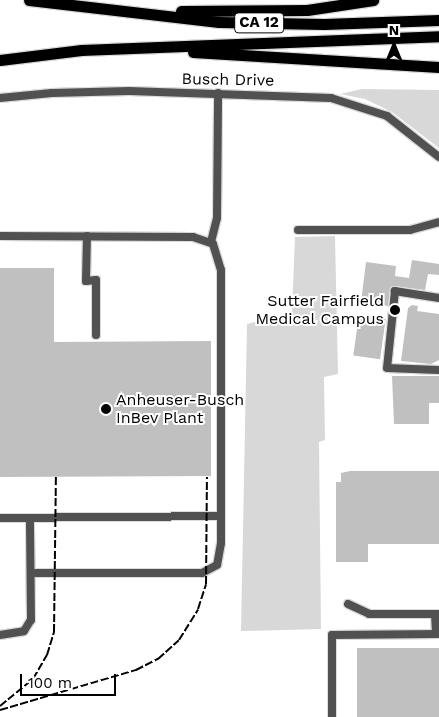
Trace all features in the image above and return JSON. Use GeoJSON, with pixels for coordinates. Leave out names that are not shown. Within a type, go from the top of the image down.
{"type":"FeatureCollection","features":[{"type":"Feature","properties":{"kind":"highway","name":"CA 12"},"geometry":{"type":"LineString","coordinates":[[29,0],[166,18],[266,24],[439,20]]}},
{"type":"Feature","properties":{"kind":"highway"},"geometry":{"type":"LineString","coordinates":[[79,7],[240,13],[307,10],[373,0]]}},
{"type":"Feature","properties":{"kind":"highway","name":"CA 12"},"geometry":{"type":"LineString","coordinates":[[0,60],[81,50],[439,36]]}},
{"type":"Feature","properties":{"kind":"highway"},"geometry":{"type":"LineString","coordinates":[[81,50],[277,56],[439,67]]}},
{"type":"Feature","properties":{"kind":"street","name":"Busch Drive"},"geometry":{"type":"LineString","coordinates":[[0,98],[87,92],[308,96],[350,102],[375,110],[405,127],[439,157]]}},
{"type":"Feature","properties":{"kind":"street"},"geometry":{"type":"LineString","coordinates":[[210,242],[217,218],[218,94]]}},
{"type":"Feature","properties":{"kind":"street"},"geometry":{"type":"LineString","coordinates":[[298,230],[410,230],[439,222]]}},
{"type":"Feature","properties":{"kind":"street"},"geometry":{"type":"LineString","coordinates":[[0,236],[193,237],[210,242],[220,256],[222,516],[220,558],[217,565],[206,572],[31,573]]}},
{"type":"Feature","properties":{"kind":"street"},"geometry":{"type":"LineString","coordinates":[[87,236],[86,281],[96,280],[96,335]]}},
{"type":"Feature","properties":{"kind":"street"},"geometry":{"type":"LineString","coordinates":[[439,298],[395,291],[387,368],[439,370]]}},
{"type":"Feature","properties":{"kind":"street"},"geometry":{"type":"LineString","coordinates":[[0,518],[222,516]]}},
{"type":"Feature","properties":{"kind":"street"},"geometry":{"type":"LineString","coordinates":[[0,635],[17,634],[29,626],[31,573],[30,518]]}},
{"type":"Feature","properties":{"kind":"street"},"geometry":{"type":"LineString","coordinates":[[332,717],[332,635],[437,634],[437,614],[369,614],[348,604]]}},
{"type":"Feature","properties":{"kind":"shaded area"},"geometry":{"type":"Polygon","coordinates":[[[362,89],[439,90],[439,148],[392,112],[365,99],[340,94],[362,89]]]}},
{"type":"Feature","properties":{"kind":"shaded area"},"geometry":{"type":"Polygon","coordinates":[[[335,236],[338,374],[324,377],[325,440],[319,442],[321,629],[241,631],[247,324],[292,313],[295,237],[335,236]]]}},
{"type":"Feature","properties":{"kind":"building"},"geometry":{"type":"Polygon","coordinates":[[[412,260],[439,264],[439,275],[428,274],[425,290],[393,286],[390,290],[388,306],[361,302],[366,262],[396,266],[395,276],[409,278],[412,260]]]}},
{"type":"Feature","properties":{"kind":"building","name":"Anheuser-Busch InBev Plant"},"geometry":{"type":"Polygon","coordinates":[[[0,268],[54,268],[54,342],[211,341],[211,476],[0,477],[0,268]]]}},
{"type":"Feature","properties":{"kind":"building"},"geometry":{"type":"Polygon","coordinates":[[[412,305],[418,306],[417,311],[439,314],[439,360],[431,364],[401,361],[408,308],[412,305]]]}},
{"type":"Feature","properties":{"kind":"building"},"geometry":{"type":"Polygon","coordinates":[[[359,315],[386,319],[380,359],[353,356],[359,315]]]}},
{"type":"Feature","properties":{"kind":"building"},"geometry":{"type":"Polygon","coordinates":[[[392,376],[439,376],[439,403],[429,403],[429,424],[394,424],[392,376]]]}},
{"type":"Feature","properties":{"kind":"building"},"geometry":{"type":"Polygon","coordinates":[[[350,471],[439,471],[439,544],[368,544],[368,562],[336,562],[336,482],[341,482],[341,473],[350,471]]]}},
{"type":"Feature","properties":{"kind":"building"},"geometry":{"type":"Polygon","coordinates":[[[357,648],[439,648],[439,717],[357,717],[357,648]]]}},
{"type":"Feature","properties":{"kind":"railway"},"geometry":{"type":"LineString","coordinates":[[0,706],[33,679],[47,655],[54,632],[56,477]]}},
{"type":"Feature","properties":{"kind":"railway"},"geometry":{"type":"LineString","coordinates":[[0,710],[136,670],[158,659],[179,640],[198,609],[206,584],[207,477]]}},
{"type":"Feature","properties":{"kind":"place","name":"Sutter Fairfield Medical Campus"},"geometry":{"type":"Point","coordinates":[395,310]}},
{"type":"Feature","properties":{"kind":"place","name":"Anheuser-Busch InBev Plant"},"geometry":{"type":"Point","coordinates":[106,409]}}]}
